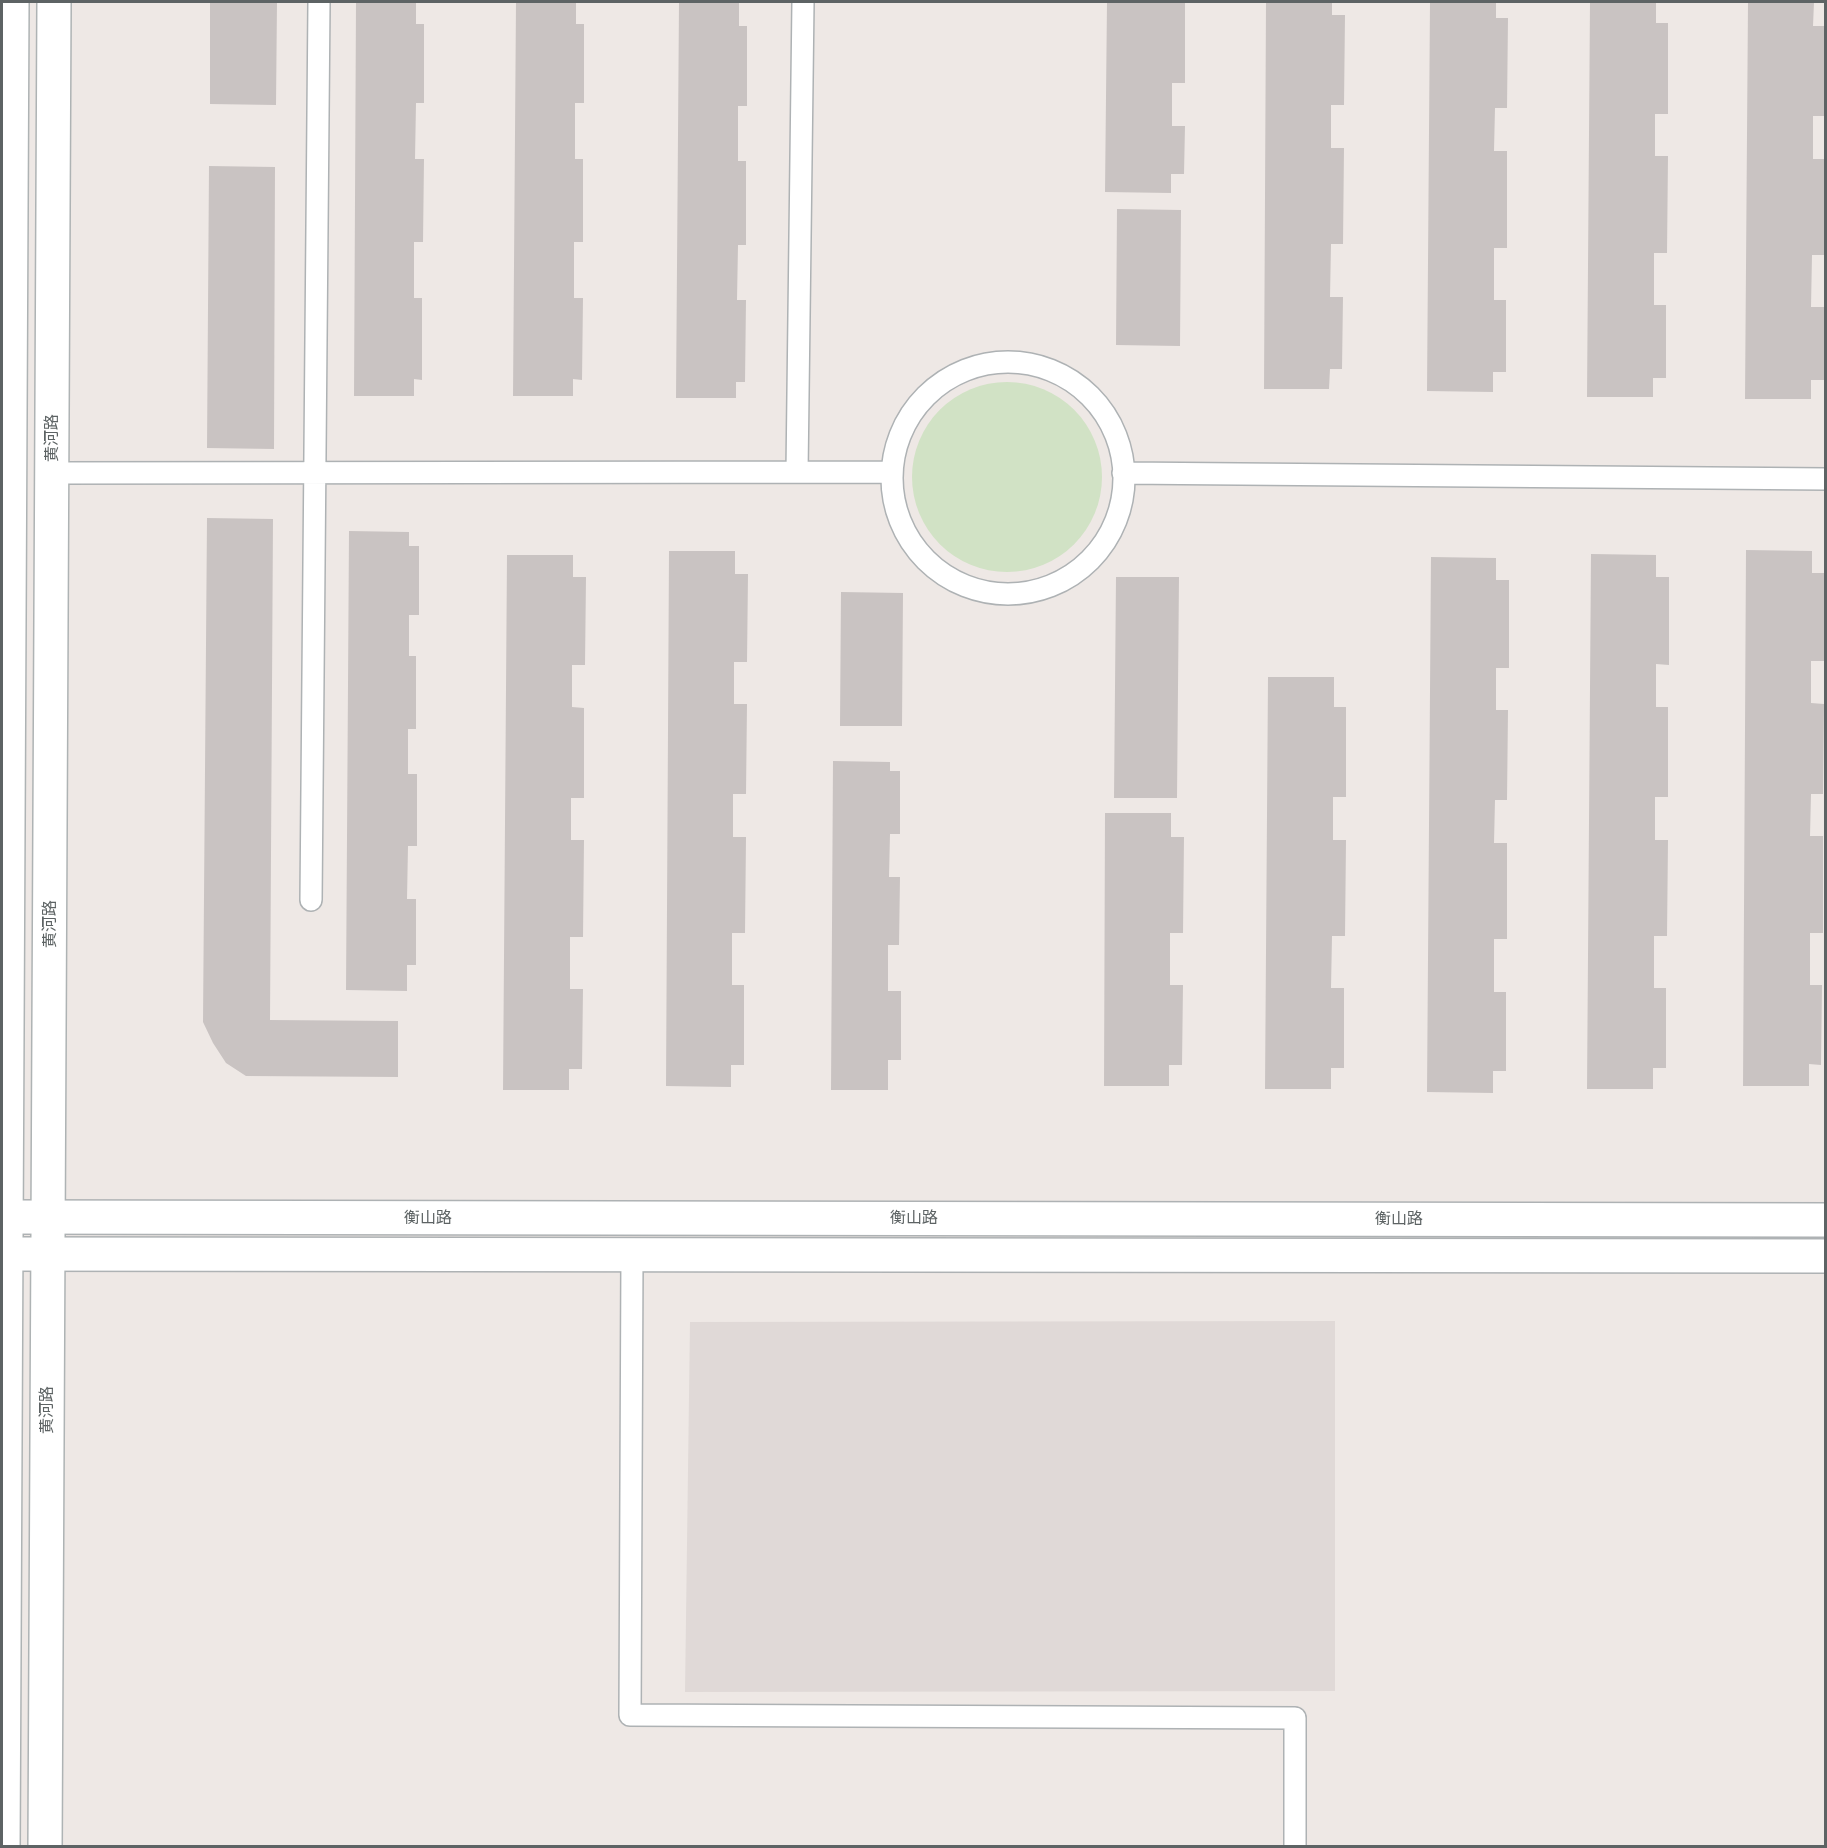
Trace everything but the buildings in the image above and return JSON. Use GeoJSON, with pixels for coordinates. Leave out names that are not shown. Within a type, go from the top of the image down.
{"type":"FeatureCollection","features":[{"type":"Feature","properties":{"kind":"main road"},"geometry":{"type":"LineString","coordinates":[[3,1846],[4,1217],[12,2]]}},
{"type":"Feature","properties":{"kind":"main road","name":"黄河路"},"geometry":{"type":"LineString","coordinates":[[45,1846],[54,2]]}},
{"type":"Feature","properties":{"kind":"main road","name":"衡山路"},"geometry":{"type":"LineString","coordinates":[[4,1217],[1826,1220]]}},
{"type":"Feature","properties":{"kind":"main road"},"geometry":{"type":"LineString","coordinates":[[4,1254],[1826,1256]]}},
{"type":"Feature","properties":{"kind":"lane"},"geometry":{"type":"LineString","coordinates":[[311,900],[319,2]]}},
{"type":"Feature","properties":{"kind":"lane"},"geometry":{"type":"LineString","coordinates":[[797,472],[803,2]]}},
{"type":"Feature","properties":{"kind":"lane"},"geometry":{"type":"LineString","coordinates":[[1006,361],[1032,363],[1056,371],[1086,392],[1099,405],[1114,429],[1122,455],[1124,473],[1120,510],[1109,536],[1092,558],[1071,576],[1047,588],[1019,594],[992,594],[965,587],[944,576],[925,560],[910,541],[899,520],[893,496],[891,472],[895,448],[904,426],[918,404],[936,386],[957,372],[1006,361]]}},
{"type":"Feature","properties":{"kind":"lane"},"geometry":{"type":"LineString","coordinates":[[51,473],[891,472]]}},
{"type":"Feature","properties":{"kind":"lane"},"geometry":{"type":"LineString","coordinates":[[1124,473],[1826,479]]}},
{"type":"Feature","properties":{"kind":"lane"},"geometry":{"type":"LineString","coordinates":[[632,1254],[630,1715],[1295,1718],[1295,1846]]}},
{"type":"Feature","properties":{"kind":"shaded area"},"geometry":{"type":"Polygon","coordinates":[[[1335,1321],[1335,1691],[685,1692],[690,1322],[1335,1321]]]}},
{"type":"Feature","properties":{"kind":"green space"},"geometry":{"type":"Polygon","coordinates":[[[998,382],[1016,382],[1052,393],[1067,403],[1081,417],[1098,449],[1102,477],[1098,505],[1091,522],[1081,537],[1067,551],[1035,568],[1016,572],[998,572],[962,561],[947,551],[933,537],[916,505],[912,486],[912,468],[923,432],[933,417],[947,403],[979,386],[998,382]]]}}]}
